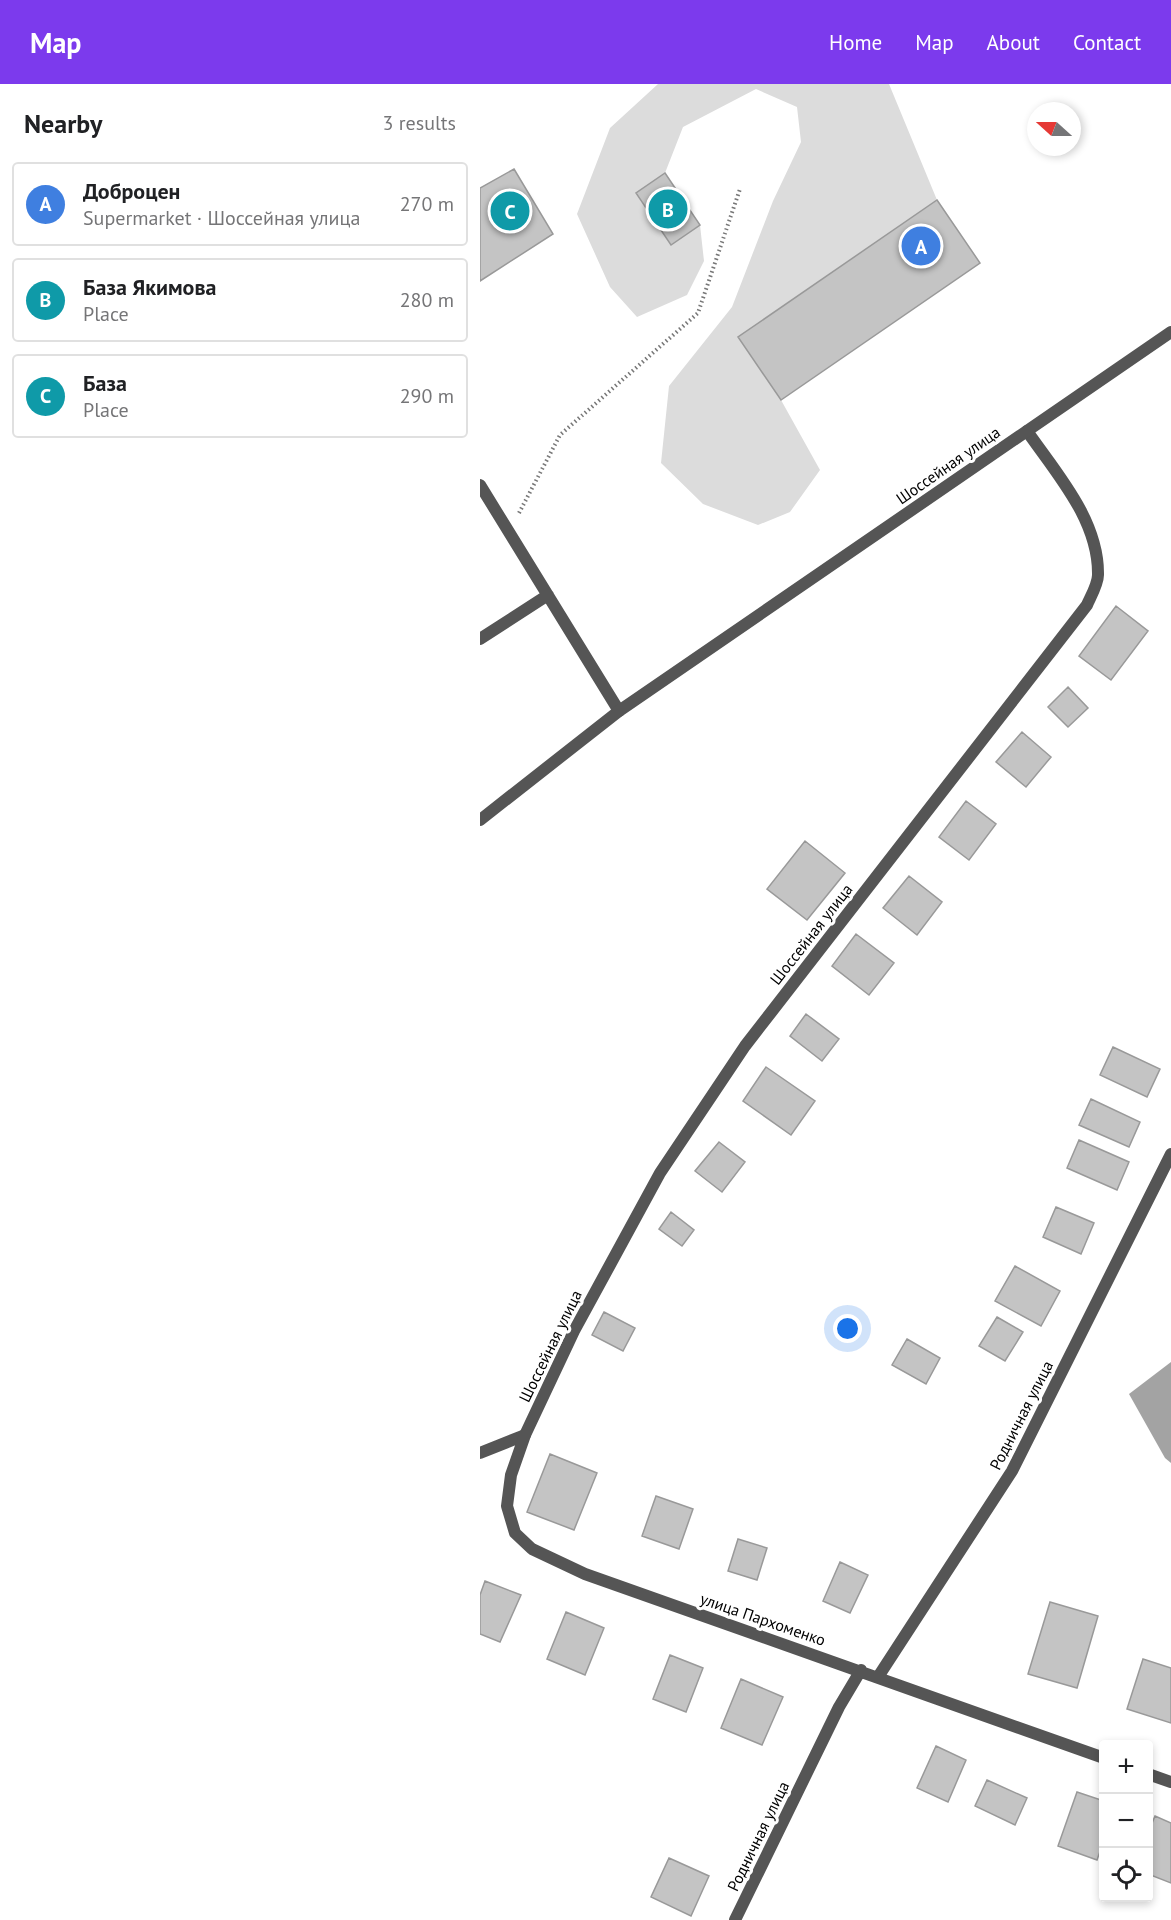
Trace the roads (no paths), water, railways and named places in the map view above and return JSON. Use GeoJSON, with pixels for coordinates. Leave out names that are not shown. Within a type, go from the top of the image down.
{"type":"FeatureCollection","features":[{"type":"Feature","properties":{"kind":"street","name":"Шоссейная улица"},"geometry":{"type":"LineString","coordinates":[[480,820],[619,711],[1171,332]]}},
{"type":"Feature","properties":{"kind":"street","name":"Шоссейная улица"},"geometry":{"type":"LineString","coordinates":[[525,1435],[573,1331],[660,1173],[745,1046],[1087,605],[1099,577],[1094,545],[1079,508],[1027,431]]}},
{"type":"Feature","properties":{"kind":"street"},"geometry":{"type":"LineString","coordinates":[[480,485],[619,711]]}},
{"type":"Feature","properties":{"kind":"street"},"geometry":{"type":"LineString","coordinates":[[480,639],[548,596]]}},
{"type":"Feature","properties":{"kind":"street","name":"Родничная улица"},"geometry":{"type":"LineString","coordinates":[[878,1677],[1012,1471],[1171,1154]]}},
{"type":"Feature","properties":{"kind":"street"},"geometry":{"type":"LineString","coordinates":[[480,1453],[525,1435]]}},
{"type":"Feature","properties":{"kind":"street","name":"улица Пархоменко"},"geometry":{"type":"LineString","coordinates":[[525,1435],[511,1476],[507,1506],[515,1533],[532,1549],[585,1574],[1099,1756]]}},
{"type":"Feature","properties":{"kind":"street","name":"Родничная улица"},"geometry":{"type":"LineString","coordinates":[[735,1920],[839,1707],[861,1670]]}},
{"type":"Feature","properties":{"kind":"street"},"geometry":{"type":"LineString","coordinates":[[1153,1775],[1171,1782]]}},
{"type":"Feature","properties":{"kind":"place","name":"База Якимова"},"geometry":{"type":"Point","coordinates":[668,209]}},
{"type":"Feature","properties":{"kind":"place","name":"База"},"geometry":{"type":"Point","coordinates":[510,211]}},
{"type":"Feature","properties":{"kind":"place","name":"Доброцен"},"geometry":{"type":"Point","coordinates":[921,246]}}]}
